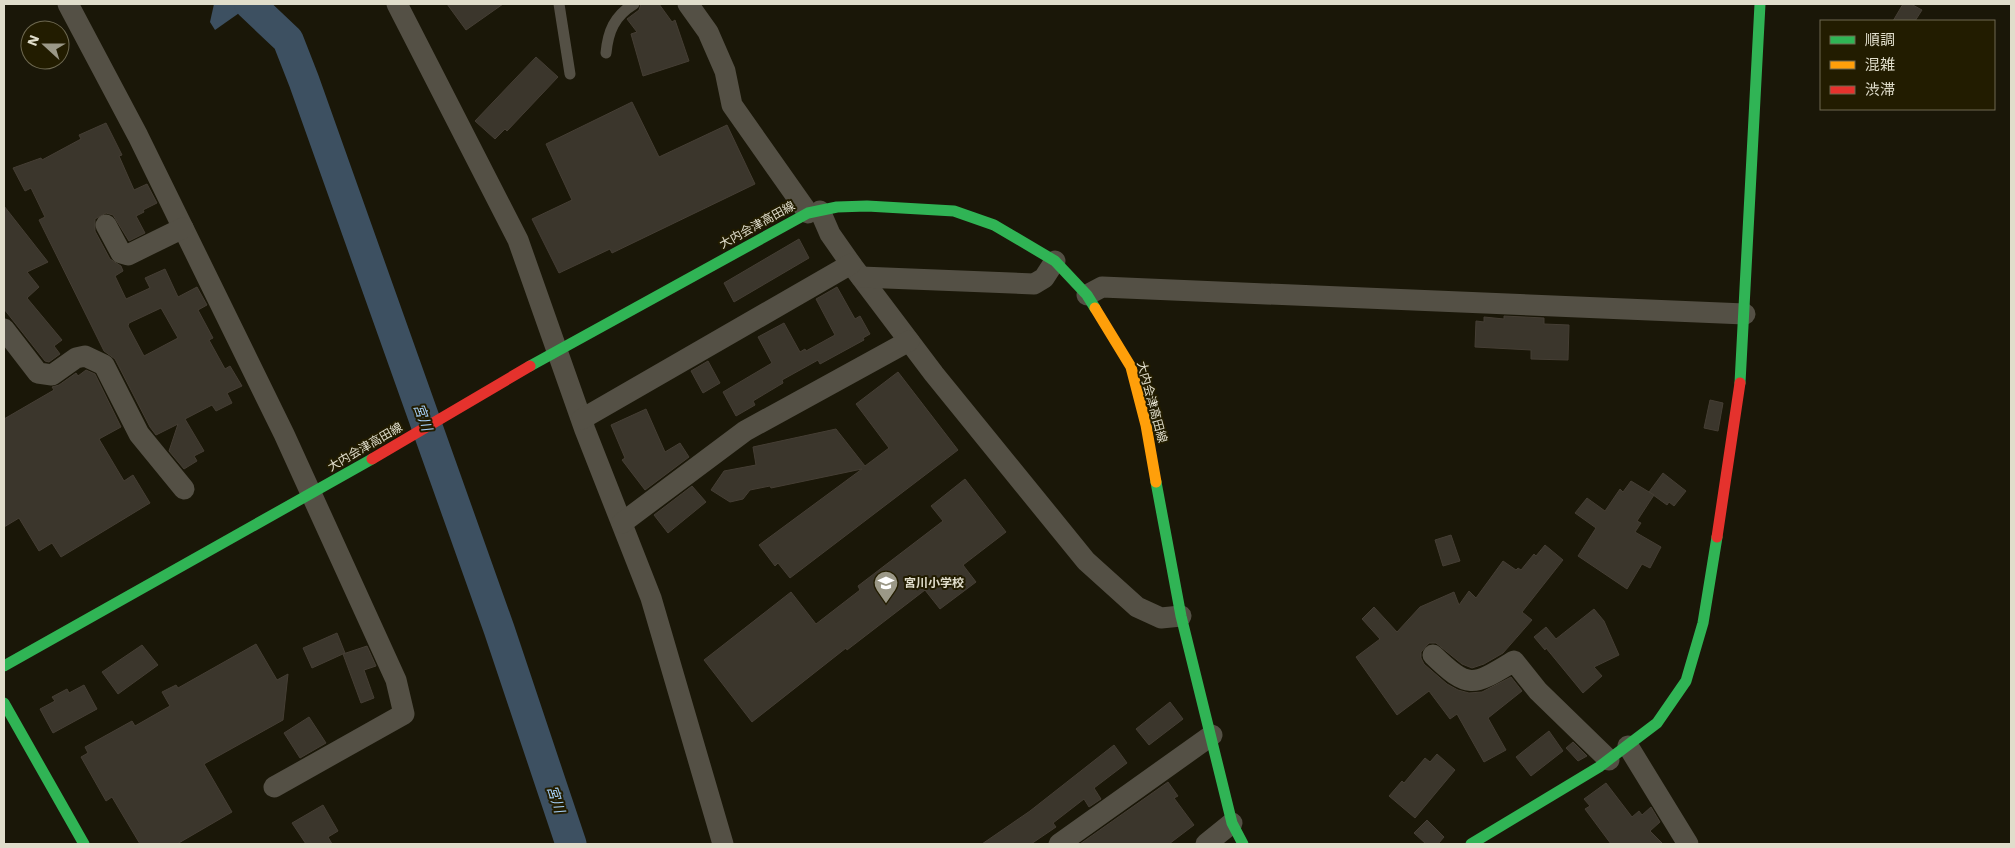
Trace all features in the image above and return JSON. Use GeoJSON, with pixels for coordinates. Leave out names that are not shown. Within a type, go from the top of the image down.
{"type":"FeatureCollection","features":[{"type":"Feature","properties":{"kind":"main road"},"geometry":{"type":"LineString","coordinates":[[1472,844],[1609,760],[1657,723],[1686,682],[1695,656],[1703,623],[1739,400],[1760,4]]}},
{"type":"Feature","properties":{"kind":"main road","name":"大内会津高田線"},"geometry":{"type":"LineString","coordinates":[[4,666],[316,492],[553,353],[814,212],[867,206],[954,210],[994,225],[1055,262],[1087,296],[1131,367],[1146,425],[1182,616],[1232,823],[1243,844]]}},
{"type":"Feature","properties":{"kind":"main road"},"geometry":{"type":"LineString","coordinates":[[4,703],[84,844]]}},
{"type":"Feature","properties":{"kind":"street"},"geometry":{"type":"LineString","coordinates":[[68,4],[138,136],[280,425],[316,492],[396,680],[404,714],[274,787]]}},
{"type":"Feature","properties":{"kind":"street"},"geometry":{"type":"LineString","coordinates":[[397,4],[518,240],[553,353],[582,419],[651,598],[723,844]]}},
{"type":"Feature","properties":{"kind":"street"},"geometry":{"type":"LineString","coordinates":[[688,4],[708,32],[725,71],[732,105],[909,341],[1086,562],[1137,607],[1161,618],[1182,616]]}},
{"type":"Feature","properties":{"kind":"street"},"geometry":{"type":"LineString","coordinates":[[106,225],[121,253],[128,255],[183,228]]}},
{"type":"Feature","properties":{"kind":"street"},"geometry":{"type":"LineString","coordinates":[[582,419],[856,270],[1034,284],[1044,278],[1055,262]]}},
{"type":"Feature","properties":{"kind":"street"},"geometry":{"type":"LineString","coordinates":[[1087,296],[1102,287],[1744,314]]}},
{"type":"Feature","properties":{"kind":"street"},"geometry":{"type":"LineString","coordinates":[[4,329],[38,373],[52,375],[76,358],[85,356],[94,358],[104,365],[139,434],[184,489]]}},
{"type":"Feature","properties":{"kind":"street"},"geometry":{"type":"LineString","coordinates":[[622,523],[745,431],[909,341]]}},
{"type":"Feature","properties":{"kind":"street"},"geometry":{"type":"LineString","coordinates":[[1434,654],[1454,675],[1472,681],[1483,680],[1514,661],[1538,690],[1609,760]]}},
{"type":"Feature","properties":{"kind":"street"},"geometry":{"type":"LineString","coordinates":[[1059,844],[1212,735]]}},
{"type":"Feature","properties":{"kind":"street"},"geometry":{"type":"LineString","coordinates":[[1628,746],[1688,844]]}},
{"type":"Feature","properties":{"kind":"street"},"geometry":{"type":"LineString","coordinates":[[1206,844],[1232,823]]}},
{"type":"Feature","properties":{"kind":"lane"},"geometry":{"type":"LineString","coordinates":[[559,4],[570,74]]}},
{"type":"Feature","properties":{"kind":"lane"},"geometry":{"type":"LineString","coordinates":[[606,53],[608,37],[612,26],[618,16],[634,4]]}},
{"type":"Feature","properties":{"kind":"water"},"geometry":{"type":"Polygon","coordinates":[[[214,4],[252,4],[215,30],[210,22],[214,4]]]}},
{"type":"Feature","properties":{"kind":"building"},"geometry":{"type":"Polygon","coordinates":[[[447,4],[503,4],[466,30],[447,4]]]}},
{"type":"Feature","properties":{"kind":"building"},"geometry":{"type":"Polygon","coordinates":[[[641,4],[659,4],[672,22],[675,20],[689,61],[643,76],[631,34],[637,32],[627,19],[639,10],[641,4]]]}},
{"type":"Feature","properties":{"kind":"building"},"geometry":{"type":"Polygon","coordinates":[[[1903,4],[1911,4],[1922,10],[1916,20],[1894,20],[1903,4]]]}},
{"type":"Feature","properties":{"kind":"building"},"geometry":{"type":"Polygon","coordinates":[[[536,57],[558,77],[507,131],[505,129],[495,139],[475,121],[536,57]]]}},
{"type":"Feature","properties":{"kind":"building"},"geometry":{"type":"Polygon","coordinates":[[[632,102],[659,157],[727,125],[755,184],[612,253],[610,249],[559,273],[532,219],[572,200],[546,144],[632,102]]]}},
{"type":"Feature","properties":{"kind":"building"},"geometry":{"type":"Polygon","coordinates":[[[106,123],[122,155],[119,156],[134,190],[147,184],[157,203],[136,216],[145,233],[129,241],[113,215],[106,213],[95,219],[95,231],[110,259],[121,266],[123,271],[115,276],[126,299],[150,288],[145,278],[165,269],[178,297],[197,287],[207,305],[198,310],[213,338],[209,340],[225,369],[230,366],[242,386],[227,393],[232,403],[216,411],[212,405],[185,419],[204,451],[194,456],[197,461],[184,469],[169,451],[178,424],[156,435],[150,427],[115,359],[104,351],[39,220],[45,217],[31,188],[25,191],[13,168],[41,158],[42,160],[81,139],[79,135],[106,123]],[[161,308],[129,323],[128,326],[144,356],[178,338],[161,308]]]}},
{"type":"Feature","properties":{"kind":"building"},"geometry":{"type":"Polygon","coordinates":[[[4,206],[48,262],[27,272],[39,287],[27,298],[62,340],[54,346],[60,354],[49,362],[45,361],[4,309],[4,206]]]}},
{"type":"Feature","properties":{"kind":"building"},"geometry":{"type":"Polygon","coordinates":[[[799,239],[809,258],[734,302],[724,283],[799,239]]]}},
{"type":"Feature","properties":{"kind":"building"},"geometry":{"type":"Polygon","coordinates":[[[837,287],[855,319],[860,316],[870,334],[863,338],[864,340],[820,364],[818,360],[782,380],[783,383],[753,401],[755,405],[736,416],[723,392],[772,363],[758,337],[784,323],[800,352],[805,349],[806,351],[835,335],[816,299],[837,287]]]}},
{"type":"Feature","properties":{"kind":"building"},"geometry":{"type":"Polygon","coordinates":[[[1504,316],[1544,318],[1544,324],[1569,325],[1568,360],[1531,359],[1531,350],[1475,347],[1476,321],[1484,322],[1484,317],[1504,319],[1504,316]]]}},
{"type":"Feature","properties":{"kind":"building"},"geometry":{"type":"Polygon","coordinates":[[[708,361],[720,383],[703,393],[691,371],[708,361]]]}},
{"type":"Feature","properties":{"kind":"building"},"geometry":{"type":"Polygon","coordinates":[[[86,370],[95,374],[121,427],[99,439],[124,481],[133,475],[150,503],[61,557],[52,543],[39,551],[19,518],[4,527],[4,419],[54,390],[52,387],[59,385],[76,373],[78,376],[86,370]]]}},
{"type":"Feature","properties":{"kind":"building"},"geometry":{"type":"Polygon","coordinates":[[[898,372],[958,450],[790,578],[778,563],[775,566],[759,545],[862,469],[771,488],[770,486],[750,490],[743,499],[730,502],[711,490],[724,471],[756,465],[753,447],[836,429],[865,466],[889,448],[856,404],[898,372]]]}},
{"type":"Feature","properties":{"kind":"building"},"geometry":{"type":"Polygon","coordinates":[[[1710,400],[1723,403],[1718,431],[1704,428],[1710,400]]]}},
{"type":"Feature","properties":{"kind":"building"},"geometry":{"type":"Polygon","coordinates":[[[646,409],[665,452],[680,443],[689,457],[645,490],[622,460],[625,458],[611,425],[646,409]]]}},
{"type":"Feature","properties":{"kind":"building"},"geometry":{"type":"Polygon","coordinates":[[[1663,473],[1686,491],[1674,506],[1669,502],[1667,505],[1649,492],[1663,473]]]}},
{"type":"Feature","properties":{"kind":"building"},"geometry":{"type":"Polygon","coordinates":[[[965,479],[1006,532],[963,565],[976,582],[940,609],[925,590],[847,650],[846,648],[752,722],[704,660],[791,592],[816,624],[860,590],[858,586],[943,521],[931,506],[965,479]]]}},
{"type":"Feature","properties":{"kind":"building"},"geometry":{"type":"Polygon","coordinates":[[[1631,481],[1654,495],[1637,521],[1641,523],[1635,532],[1661,547],[1650,568],[1642,564],[1627,589],[1578,556],[1596,528],[1575,513],[1587,498],[1605,511],[1620,489],[1623,492],[1631,481]]]}},
{"type":"Feature","properties":{"kind":"building"},"geometry":{"type":"Polygon","coordinates":[[[692,486],[706,502],[668,533],[654,515],[692,486]]]}},
{"type":"Feature","properties":{"kind":"building"},"geometry":{"type":"Polygon","coordinates":[[[1451,535],[1460,561],[1443,566],[1435,540],[1451,535]]]}},
{"type":"Feature","properties":{"kind":"building"},"geometry":{"type":"Polygon","coordinates":[[[1545,545],[1563,560],[1522,612],[1532,620],[1503,653],[1484,664],[1472,668],[1462,664],[1436,643],[1429,643],[1421,652],[1424,664],[1447,684],[1458,690],[1469,693],[1482,692],[1511,677],[1522,691],[1488,718],[1506,750],[1484,762],[1457,714],[1450,719],[1429,691],[1397,715],[1356,657],[1380,639],[1362,619],[1374,607],[1397,632],[1420,607],[1454,592],[1459,605],[1469,591],[1476,598],[1503,561],[1516,570],[1518,568],[1521,570],[1534,554],[1536,556],[1545,545]]]}},
{"type":"Feature","properties":{"kind":"building"},"geometry":{"type":"Polygon","coordinates":[[[1594,609],[1604,621],[1619,655],[1594,667],[1602,676],[1583,693],[1546,648],[1545,650],[1534,637],[1546,627],[1556,639],[1594,609]]]}},
{"type":"Feature","properties":{"kind":"building"},"geometry":{"type":"Polygon","coordinates":[[[337,633],[345,653],[312,668],[303,648],[337,633]]]}},
{"type":"Feature","properties":{"kind":"building"},"geometry":{"type":"Polygon","coordinates":[[[256,644],[277,680],[288,674],[283,720],[204,764],[232,812],[177,844],[140,844],[112,797],[106,801],[81,757],[88,753],[85,747],[132,721],[135,726],[170,706],[162,692],[176,685],[178,688],[256,644]]]}},
{"type":"Feature","properties":{"kind":"building"},"geometry":{"type":"Polygon","coordinates":[[[142,645],[158,665],[118,694],[102,672],[142,645]]]}},
{"type":"Feature","properties":{"kind":"building"},"geometry":{"type":"Polygon","coordinates":[[[367,646],[376,666],[364,670],[374,698],[361,703],[343,654],[367,646]]]}},
{"type":"Feature","properties":{"kind":"building"},"geometry":{"type":"Polygon","coordinates":[[[84,685],[97,709],[53,733],[40,709],[55,701],[52,697],[67,689],[69,693],[84,685]]]}},
{"type":"Feature","properties":{"kind":"building"},"geometry":{"type":"Polygon","coordinates":[[[1170,702],[1183,719],[1149,745],[1136,729],[1170,702]]]}},
{"type":"Feature","properties":{"kind":"building"},"geometry":{"type":"Polygon","coordinates":[[[309,717],[326,743],[300,758],[284,733],[309,717]]]}},
{"type":"Feature","properties":{"kind":"building"},"geometry":{"type":"Polygon","coordinates":[[[1549,731],[1563,751],[1531,776],[1516,757],[1549,731]]]}},
{"type":"Feature","properties":{"kind":"building"},"geometry":{"type":"Polygon","coordinates":[[[1573,742],[1587,756],[1578,761],[1566,748],[1573,742]]]}},
{"type":"Feature","properties":{"kind":"building"},"geometry":{"type":"Polygon","coordinates":[[[1114,745],[1127,763],[1094,788],[1101,799],[1089,807],[1084,799],[1053,823],[1056,827],[1031,844],[982,844],[1030,811],[1114,745]]]}},
{"type":"Feature","properties":{"kind":"building"},"geometry":{"type":"Polygon","coordinates":[[[1437,754],[1455,770],[1415,818],[1389,796],[1402,781],[1404,783],[1425,758],[1430,762],[1437,754]]]}},
{"type":"Feature","properties":{"kind":"building"},"geometry":{"type":"Polygon","coordinates":[[[1168,782],[1178,796],[1174,798],[1194,825],[1169,844],[1080,844],[1168,782]]]}},
{"type":"Feature","properties":{"kind":"building"},"geometry":{"type":"Polygon","coordinates":[[[1606,783],[1632,817],[1639,811],[1642,815],[1651,807],[1660,822],[1650,831],[1663,844],[1611,844],[1585,809],[1590,806],[1584,799],[1606,783]]]}},
{"type":"Feature","properties":{"kind":"building"},"geometry":{"type":"Polygon","coordinates":[[[323,805],[338,831],[328,837],[332,844],[306,844],[292,823],[323,805]]]}},
{"type":"Feature","properties":{"kind":"building"},"geometry":{"type":"Polygon","coordinates":[[[1427,820],[1444,837],[1438,844],[1426,844],[1414,833],[1427,820]]]}},
{"type":"Feature","properties":{"kind":"waterway","name":"宮川"},"geometry":{"type":"LineString","coordinates":[[250,4],[288,40],[304,81],[499,629],[571,844]]}},
{"type":"Feature","properties":{"kind":"traffic: fast"},"geometry":{"type":"LineString","coordinates":[[1740,383],[1760,4]]}},
{"type":"Feature","properties":{"kind":"traffic: fast"},"geometry":{"type":"LineString","coordinates":[[530,366],[808,213],[837,207],[867,206],[954,211],[994,225],[1055,261],[1087,295],[1095,308]]}},
{"type":"Feature","properties":{"kind":"traffic: fast"},"geometry":{"type":"LineString","coordinates":[[4,666],[372,459]]}},
{"type":"Feature","properties":{"kind":"traffic: fast"},"geometry":{"type":"LineString","coordinates":[[1156,482],[1181,616],[1232,823],[1243,844]]}},
{"type":"Feature","properties":{"kind":"traffic: fast"},"geometry":{"type":"LineString","coordinates":[[1471,844],[1599,767],[1657,723],[1686,681],[1703,623],[1717,537]]}},
{"type":"Feature","properties":{"kind":"traffic: fast"},"geometry":{"type":"LineString","coordinates":[[4,703],[84,844]]}},
{"type":"Feature","properties":{"kind":"traffic: slow"},"geometry":{"type":"LineString","coordinates":[[1095,308],[1131,367],[1146,425],[1156,482]]}},
{"type":"Feature","properties":{"kind":"traffic: jam"},"geometry":{"type":"LineString","coordinates":[[372,459],[530,366]]}},
{"type":"Feature","properties":{"kind":"traffic: jam"},"geometry":{"type":"LineString","coordinates":[[1717,537],[1740,383]]}},
{"type":"Feature","properties":{"kind":"place","name":"宮川小学校"},"geometry":{"type":"Point","coordinates":[886,604]}}]}
